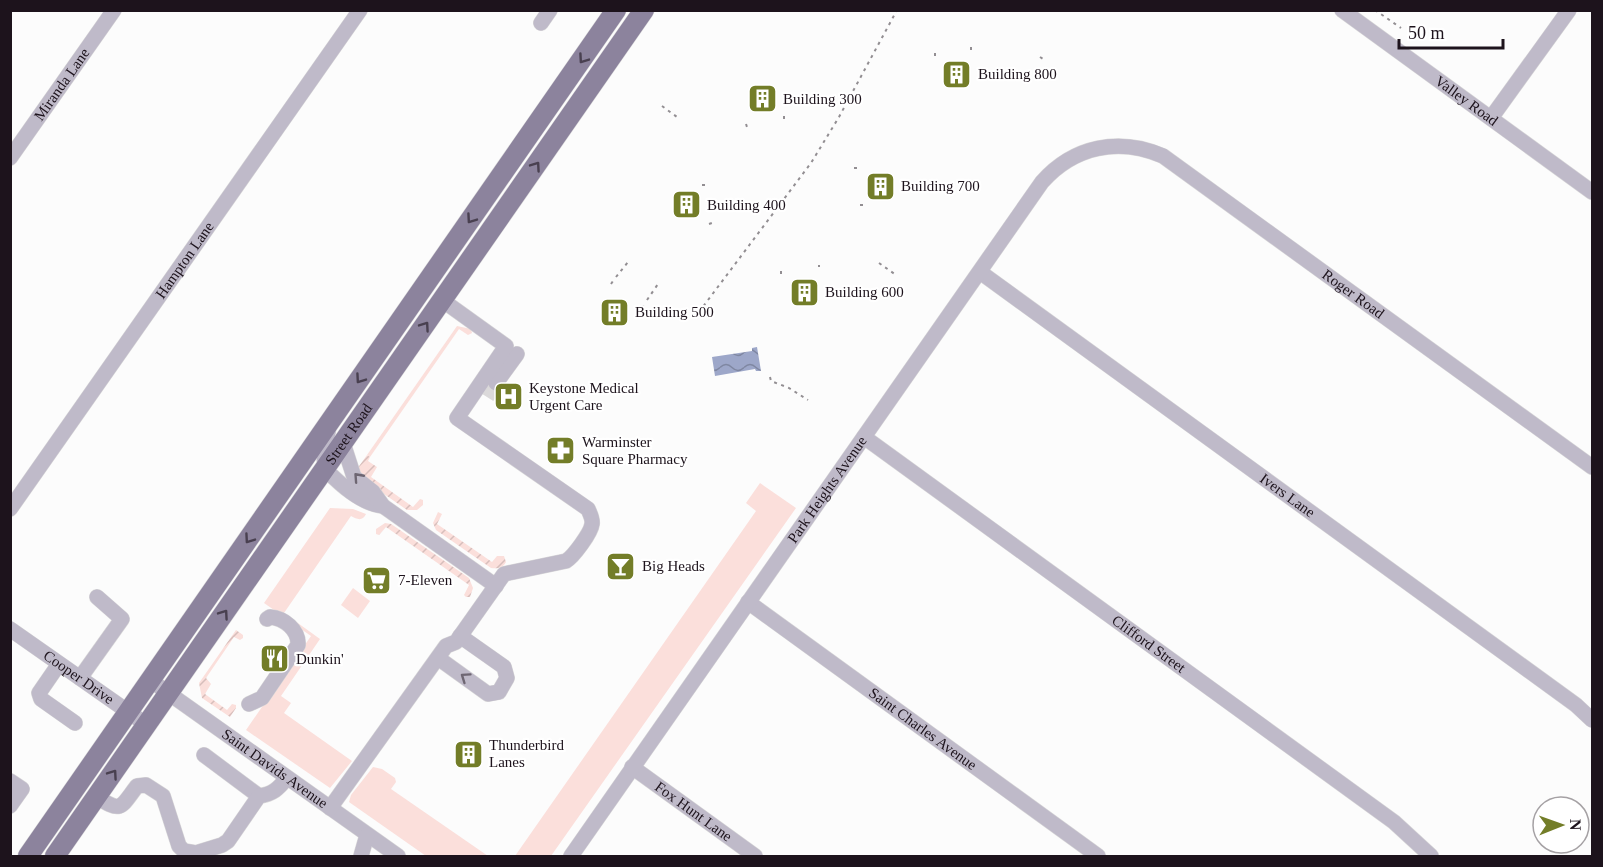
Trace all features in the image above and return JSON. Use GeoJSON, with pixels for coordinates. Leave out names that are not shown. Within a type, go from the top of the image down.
{"type":"FeatureCollection","features":[{"type":"Feature","properties":{"kind":"main road","name":"Street Road"},"geometry":{"type":"LineString","coordinates":[[28,856],[616,10]]}},
{"type":"Feature","properties":{"kind":"main road","name":"Street Road"},"geometry":{"type":"LineString","coordinates":[[55,856],[641,12]]}},
{"type":"Feature","properties":{"kind":"street","name":"Miranda Lane"},"geometry":{"type":"LineString","coordinates":[[10,158],[114,10]]}},
{"type":"Feature","properties":{"kind":"street","name":"Hampton Lane"},"geometry":{"type":"LineString","coordinates":[[10,509],[360,10]]}},
{"type":"Feature","properties":{"kind":"street","name":"Valley Road"},"geometry":{"type":"LineString","coordinates":[[1342,10],[1364,17],[1491,118],[1593,192]]}},
{"type":"Feature","properties":{"kind":"street"},"geometry":{"type":"LineString","coordinates":[[1491,118],[1569,10]]}},
{"type":"Feature","properties":{"kind":"street","name":"Park Heights Avenue"},"geometry":{"type":"LineString","coordinates":[[571,856],[1051,173],[1077,155],[1104,146]]}},
{"type":"Feature","properties":{"kind":"street","name":"Roger Road"},"geometry":{"type":"LineString","coordinates":[[1104,146],[1133,146],[1163,156],[1593,468]]}},
{"type":"Feature","properties":{"kind":"street","name":"Ivers Lane"},"geometry":{"type":"LineString","coordinates":[[980,272],[1576,705],[1593,720]]}},
{"type":"Feature","properties":{"kind":"street"},"geometry":{"type":"LineString","coordinates":[[330,808],[446,646],[456,642],[504,574],[566,561],[572,557],[592,526],[588,509],[458,418],[506,346],[442,300]]}},
{"type":"Feature","properties":{"kind":"street"},"geometry":{"type":"LineString","coordinates":[[496,383],[517,354]]}},
{"type":"Feature","properties":{"kind":"street"},"geometry":{"type":"LineString","coordinates":[[470,400],[487,397]]}},
{"type":"Feature","properties":{"kind":"street"},"geometry":{"type":"LineString","coordinates":[[330,423],[324,455],[325,469],[338,482],[368,502],[383,506]]}},
{"type":"Feature","properties":{"kind":"street","name":"Clifford Street"},"geometry":{"type":"LineString","coordinates":[[864,437],[1394,822],[1431,856]]}},
{"type":"Feature","properties":{"kind":"street"},"geometry":{"type":"LineString","coordinates":[[343,442],[354,477],[373,492],[383,506],[496,586]]}},
{"type":"Feature","properties":{"kind":"street"},"geometry":{"type":"LineString","coordinates":[[80,678],[123,619],[97,597]]}},
{"type":"Feature","properties":{"kind":"street","name":"Saint Charles Avenue"},"geometry":{"type":"LineString","coordinates":[[748,602],[1098,856]]}},
{"type":"Feature","properties":{"kind":"street"},"geometry":{"type":"LineString","coordinates":[[249,704],[262,698],[298,645],[298,636],[292,628],[277,618],[267,619]]}},
{"type":"Feature","properties":{"kind":"street","name":"Cooper Drive"},"geometry":{"type":"LineString","coordinates":[[10,629],[147,725]]}},
{"type":"Feature","properties":{"kind":"street"},"geometry":{"type":"LineString","coordinates":[[438,658],[484,691],[493,687],[502,671],[501,664],[460,636]]}},
{"type":"Feature","properties":{"kind":"street"},"geometry":{"type":"LineString","coordinates":[[59,664],[39,693],[41,699],[75,723]]}},
{"type":"Feature","properties":{"kind":"street","name":"Saint Davids Avenue"},"geometry":{"type":"LineString","coordinates":[[150,680],[398,856]]}},
{"type":"Feature","properties":{"kind":"street"},"geometry":{"type":"LineString","coordinates":[[204,755],[259,796]]}},
{"type":"Feature","properties":{"kind":"street","name":"Fox Hunt Lane"},"geometry":{"type":"LineString","coordinates":[[632,767],[755,856]]}},
{"type":"Feature","properties":{"kind":"street"},"geometry":{"type":"LineString","coordinates":[[97,797],[113,808],[118,808],[137,786],[146,785],[162,796],[179,846],[184,851],[196,853],[213,849],[228,841],[259,796],[276,791],[287,778]]}},
{"type":"Feature","properties":{"kind":"street"},"geometry":{"type":"LineString","coordinates":[[10,781],[22,789],[10,806]]}},
{"type":"Feature","properties":{"kind":"street"},"geometry":{"type":"LineString","coordinates":[[361,856],[368,835]]}},
{"type":"Feature","properties":{"kind":"path"},"geometry":{"type":"LineString","coordinates":[[699,312],[811,163],[839,117],[897,10]]}},
{"type":"Feature","properties":{"kind":"path"},"geometry":{"type":"LineString","coordinates":[[1375,10],[1401,28]]}},
{"type":"Feature","properties":{"kind":"path"},"geometry":{"type":"LineString","coordinates":[[1040,57],[1047,61]]}},
{"type":"Feature","properties":{"kind":"path"},"geometry":{"type":"LineString","coordinates":[[662,106],[677,117]]}},
{"type":"Feature","properties":{"kind":"path"},"geometry":{"type":"LineString","coordinates":[[616,277],[627,262]]}},
{"type":"Feature","properties":{"kind":"path"},"geometry":{"type":"LineString","coordinates":[[879,263],[896,275]]}},
{"type":"Feature","properties":{"kind":"path"},"geometry":{"type":"LineString","coordinates":[[647,300],[658,284]]}},
{"type":"Feature","properties":{"kind":"path"},"geometry":{"type":"LineString","coordinates":[[642,308],[645,303]]}},
{"type":"Feature","properties":{"kind":"path"},"geometry":{"type":"LineString","coordinates":[[770,377],[771,381],[789,388],[808,400]]}},
{"type":"Feature","properties":{"kind":"shaded area"},"geometry":{"type":"Polygon","coordinates":[[[457,326],[471,329],[472,333],[468,335],[459,329],[370,457],[367,455],[457,326]]]}},
{"type":"Feature","properties":{"kind":"shaded area"},"geometry":{"type":"Polygon","coordinates":[[[367,455],[370,457],[368,461],[377,467],[371,477],[413,507],[420,499],[423,500],[423,505],[417,510],[407,510],[364,480],[357,469],[367,455]]]}},
{"type":"Feature","properties":{"kind":"shaded area"},"geometry":{"type":"Polygon","coordinates":[[[760,483],[796,508],[551,856],[515,856],[756,511],[746,503],[760,483]]]}},
{"type":"Feature","properties":{"kind":"shaded area"},"geometry":{"type":"Polygon","coordinates":[[[330,508],[353,509],[366,514],[361,519],[351,516],[284,613],[320,639],[281,696],[291,703],[284,713],[352,761],[330,788],[246,730],[311,636],[264,603],[330,508]]]}},
{"type":"Feature","properties":{"kind":"shaded area"},"geometry":{"type":"Polygon","coordinates":[[[438,512],[442,514],[437,524],[492,562],[497,556],[504,556],[505,564],[500,568],[491,568],[436,530],[433,523],[438,512]]]}},
{"type":"Feature","properties":{"kind":"shaded area"},"geometry":{"type":"Polygon","coordinates":[[[385,523],[391,524],[469,578],[473,588],[470,597],[464,595],[469,585],[386,527],[379,535],[376,534],[376,529],[385,523]]]}},
{"type":"Feature","properties":{"kind":"shaded area"},"geometry":{"type":"Polygon","coordinates":[[[353,588],[370,601],[358,618],[341,605],[353,588]]]}},
{"type":"Feature","properties":{"kind":"shaded area"},"geometry":{"type":"Polygon","coordinates":[[[236,630],[243,635],[243,638],[240,640],[234,637],[206,678],[211,684],[205,694],[227,710],[232,704],[236,705],[230,717],[202,698],[199,683],[236,630]]]}},
{"type":"Feature","properties":{"kind":"shaded area"},"geometry":{"type":"Polygon","coordinates":[[[373,767],[382,769],[395,778],[396,782],[391,789],[488,856],[426,856],[349,802],[351,795],[373,767]]]}},
{"type":"Feature","properties":{"kind":"water"},"geometry":{"type":"Polygon","coordinates":[[[757,347],[761,371],[755,369],[715,376],[712,357],[752,351],[752,348],[757,347]]]}},
{"type":"Feature","properties":{"kind":"tunnel"},"geometry":{"type":"LineString","coordinates":[[487,397],[496,383]]}},
{"type":"Feature","properties":{"kind":"place","name":"Building 800"},"geometry":{"type":"Point","coordinates":[957,74]}},
{"type":"Feature","properties":{"kind":"place","name":"Building 300"},"geometry":{"type":"Point","coordinates":[762,99]}},
{"type":"Feature","properties":{"kind":"place","name":"Building 700"},"geometry":{"type":"Point","coordinates":[880,186]}},
{"type":"Feature","properties":{"kind":"place","name":"Building 400"},"geometry":{"type":"Point","coordinates":[686,205]}},
{"type":"Feature","properties":{"kind":"place","name":"Building 600"},"geometry":{"type":"Point","coordinates":[804,292]}},
{"type":"Feature","properties":{"kind":"place","name":"Building 500"},"geometry":{"type":"Point","coordinates":[614,312]}},
{"type":"Feature","properties":{"kind":"place","name":"Keystone Medical Urgent Care"},"geometry":{"type":"Point","coordinates":[508,397]}},
{"type":"Feature","properties":{"kind":"place","name":"Warminster Square Pharmacy"},"geometry":{"type":"Point","coordinates":[561,451]}},
{"type":"Feature","properties":{"kind":"place","name":"Big Heads"},"geometry":{"type":"Point","coordinates":[621,566]}},
{"type":"Feature","properties":{"kind":"place","name":"7-Eleven"},"geometry":{"type":"Point","coordinates":[377,580]}},
{"type":"Feature","properties":{"kind":"place","name":"Dunkin'"},"geometry":{"type":"Point","coordinates":[275,659]}},
{"type":"Feature","properties":{"kind":"place","name":"Thunderbird Lanes"},"geometry":{"type":"Point","coordinates":[468,754]}}]}
